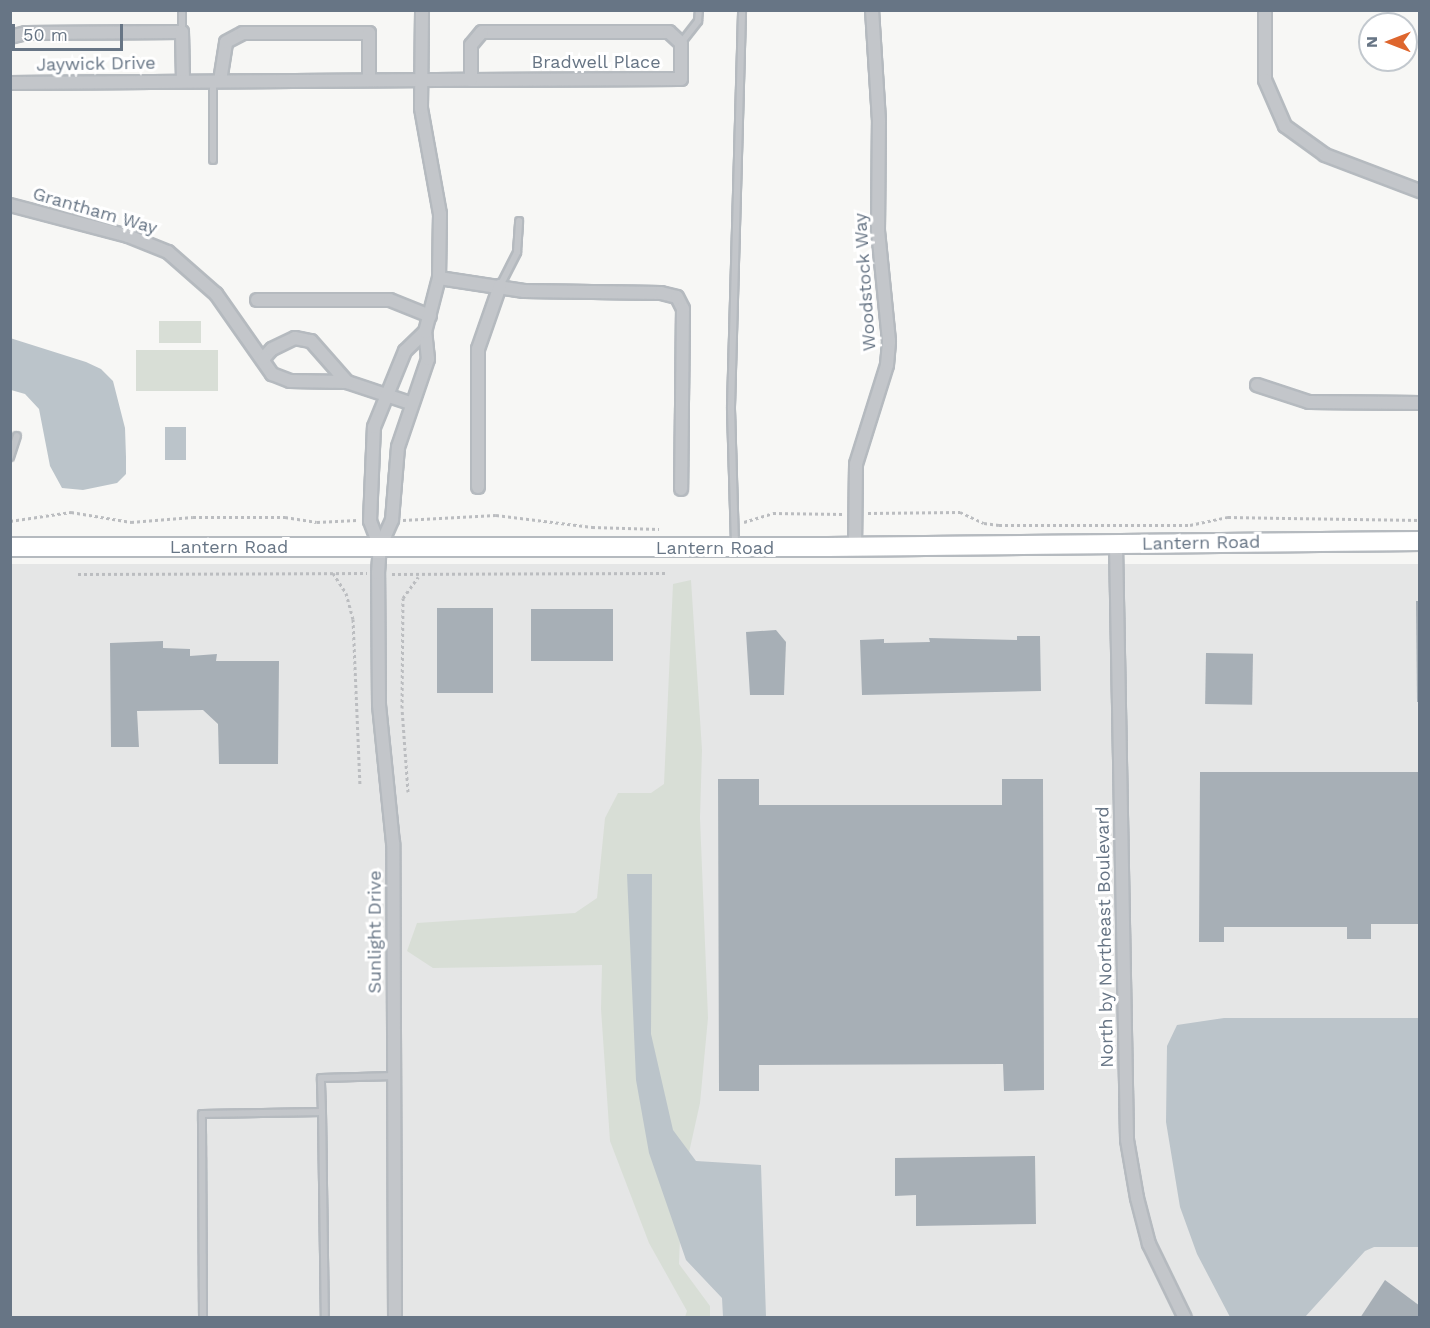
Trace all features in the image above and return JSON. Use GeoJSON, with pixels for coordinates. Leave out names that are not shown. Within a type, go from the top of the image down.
{"type":"FeatureCollection","features":[{"type":"Feature","properties":{"kind":"street"},"geometry":{"type":"LineString","coordinates":[[380,547],[392,520],[396,464],[410,403],[428,359],[425,332],[439,278],[440,214],[424,129],[420,80],[422,10]]}},
{"type":"Feature","properties":{"kind":"street","name":"Woodstock Way"},"geometry":{"type":"LineString","coordinates":[[855,547],[856,464],[885,372],[889,341],[878,230],[879,121],[872,10]]}},
{"type":"Feature","properties":{"kind":"street"},"geometry":{"type":"LineString","coordinates":[[1265,10],[1265,80],[1285,126],[1325,155],[1419,191]]}},
{"type":"Feature","properties":{"kind":"street","name":"Jaywick Drive"},"geometry":{"type":"LineString","coordinates":[[10,37],[26,33],[182,32],[183,81]]}},
{"type":"Feature","properties":{"kind":"street","name":"Bradwell Place"},"geometry":{"type":"LineString","coordinates":[[217,81],[369,80],[471,80],[681,79],[681,43],[669,32],[482,32],[471,45],[471,80]]}},
{"type":"Feature","properties":{"kind":"street"},"geometry":{"type":"LineString","coordinates":[[217,81],[226,42],[243,33],[369,33],[369,80]]}},
{"type":"Feature","properties":{"kind":"street","name":"Jaywick Drive"},"geometry":{"type":"LineString","coordinates":[[10,83],[217,81]]}},
{"type":"Feature","properties":{"kind":"street","name":"Grantham Way"},"geometry":{"type":"LineString","coordinates":[[10,205],[128,236],[168,252],[216,294],[272,374],[290,381],[347,382],[410,403]]}},
{"type":"Feature","properties":{"kind":"street"},"geometry":{"type":"LineString","coordinates":[[439,278],[524,291],[661,293],[677,297],[683,309],[681,489]]}},
{"type":"Feature","properties":{"kind":"street"},"geometry":{"type":"LineString","coordinates":[[478,487],[478,349],[500,286]]}},
{"type":"Feature","properties":{"kind":"street"},"geometry":{"type":"LineString","coordinates":[[257,300],[390,300],[430,316]]}},
{"type":"Feature","properties":{"kind":"street"},"geometry":{"type":"LineString","coordinates":[[380,547],[370,521],[372,443],[385,395],[405,351],[425,332]]}},
{"type":"Feature","properties":{"kind":"street","name":"Grantham Way"},"geometry":{"type":"LineString","coordinates":[[263,359],[272,348],[295,338],[311,342],[347,382]]}},
{"type":"Feature","properties":{"kind":"street"},"geometry":{"type":"LineString","coordinates":[[1257,385],[1310,402],[1419,403]]}},
{"type":"Feature","properties":{"kind":"street","name":"Lantern Road"},"geometry":{"type":"LineString","coordinates":[[10,547],[855,547],[1419,541]]}},
{"type":"Feature","properties":{"kind":"street","name":"North by Northeast Boulevard"},"geometry":{"type":"LineString","coordinates":[[1116,544],[1127,1140],[1137,1198],[1149,1244],[1185,1317]]}},
{"type":"Feature","properties":{"kind":"street","name":"Sunlight Drive"},"geometry":{"type":"LineString","coordinates":[[380,547],[379,705],[393,843],[395,1317]]}},
{"type":"Feature","properties":{"kind":"lane"},"geometry":{"type":"LineString","coordinates":[[182,10],[182,32]]}},
{"type":"Feature","properties":{"kind":"lane"},"geometry":{"type":"LineString","coordinates":[[681,43],[698,21],[699,10]]}},
{"type":"Feature","properties":{"kind":"lane"},"geometry":{"type":"LineString","coordinates":[[735,547],[731,395],[742,10]]}},
{"type":"Feature","properties":{"kind":"lane"},"geometry":{"type":"LineString","coordinates":[[213,160],[217,81]]}},
{"type":"Feature","properties":{"kind":"lane"},"geometry":{"type":"LineString","coordinates":[[500,286],[517,252],[519,221]]}},
{"type":"Feature","properties":{"kind":"lane"},"geometry":{"type":"LineString","coordinates":[[10,457],[17,436]]}},
{"type":"Feature","properties":{"kind":"lane"},"geometry":{"type":"LineString","coordinates":[[325,1317],[321,1078],[394,1076]]}},
{"type":"Feature","properties":{"kind":"lane"},"geometry":{"type":"LineString","coordinates":[[203,1317],[202,1114],[322,1112]]}},
{"type":"Feature","properties":{"kind":"path"},"geometry":{"type":"LineString","coordinates":[[10,521],[71,512],[131,522],[193,517],[370,521]]}},
{"type":"Feature","properties":{"kind":"path"},"geometry":{"type":"LineString","coordinates":[[734,527],[766,514],[855,513],[960,512],[984,523],[1009,525],[1190,525],[1228,517],[1419,520]]}},
{"type":"Feature","properties":{"kind":"path"},"geometry":{"type":"LineString","coordinates":[[392,520],[496,515],[581,526],[664,529]]}},
{"type":"Feature","properties":{"kind":"path"},"geometry":{"type":"LineString","coordinates":[[333,573],[346,593],[353,619],[360,785]]}},
{"type":"Feature","properties":{"kind":"path"},"geometry":{"type":"LineString","coordinates":[[408,792],[402,708],[403,598],[419,576]]}},
{"type":"Feature","properties":{"kind":"shaded area"},"geometry":{"type":"Polygon","coordinates":[[[159,321],[201,321],[201,343],[159,343],[159,321]]]}},
{"type":"Feature","properties":{"kind":"shaded area"},"geometry":{"type":"Polygon","coordinates":[[[10,338],[86,362],[101,369],[113,381],[125,428],[126,474],[117,483],[83,490],[62,488],[50,466],[39,409],[25,394],[11,390],[10,338]]]}},
{"type":"Feature","properties":{"kind":"shaded area"},"geometry":{"type":"Polygon","coordinates":[[[136,350],[218,350],[218,391],[136,391],[136,350]]]}},
{"type":"Feature","properties":{"kind":"shaded area"},"geometry":{"type":"Polygon","coordinates":[[[165,427],[186,427],[186,460],[165,460],[165,427]]]}},
{"type":"Feature","properties":{"kind":"shaded area"},"geometry":{"type":"Polygon","coordinates":[[[10,564],[1419,564],[1419,1317],[10,1317],[10,564]]]}},
{"type":"Feature","properties":{"kind":"shaded area"},"geometry":{"type":"Polygon","coordinates":[[[691,580],[702,750],[700,818],[708,1018],[700,1103],[682,1184],[679,1264],[710,1306],[710,1317],[685,1317],[687,1311],[649,1243],[610,1141],[601,1009],[602,965],[433,968],[407,951],[417,923],[575,913],[597,898],[605,818],[618,793],[651,793],[664,784],[673,584],[691,580]]]}},
{"type":"Feature","properties":{"kind":"shaded area"},"geometry":{"type":"Polygon","coordinates":[[[627,874],[652,874],[651,1034],[673,1130],[696,1161],[761,1165],[766,1317],[723,1317],[722,1298],[686,1260],[649,1153],[636,1080],[627,874]]]}},
{"type":"Feature","properties":{"kind":"shaded area"},"geometry":{"type":"Polygon","coordinates":[[[1224,1018],[1419,1018],[1419,1247],[1374,1247],[1365,1251],[1305,1317],[1230,1317],[1197,1254],[1180,1207],[1166,1122],[1167,1046],[1177,1025],[1224,1018]]]}},
{"type":"Feature","properties":{"kind":"building"},"geometry":{"type":"Polygon","coordinates":[[[1416,601],[1420,601],[1420,702],[1417,702],[1416,601]]]}},
{"type":"Feature","properties":{"kind":"building"},"geometry":{"type":"Polygon","coordinates":[[[437,608],[493,608],[493,693],[437,693],[437,608]]]}},
{"type":"Feature","properties":{"kind":"building"},"geometry":{"type":"Polygon","coordinates":[[[531,609],[613,609],[613,661],[531,661],[531,609]]]}},
{"type":"Feature","properties":{"kind":"building"},"geometry":{"type":"Polygon","coordinates":[[[776,630],[786,642],[784,695],[750,695],[746,632],[776,630]]]}},
{"type":"Feature","properties":{"kind":"building"},"geometry":{"type":"Polygon","coordinates":[[[1017,636],[1040,636],[1041,691],[862,695],[860,640],[884,639],[884,643],[930,642],[929,638],[1017,640],[1017,636]]]}},
{"type":"Feature","properties":{"kind":"building"},"geometry":{"type":"Polygon","coordinates":[[[163,641],[163,648],[190,649],[190,656],[217,654],[216,661],[279,661],[278,764],[219,764],[218,724],[203,710],[137,711],[139,747],[111,747],[110,643],[163,641]]]}},
{"type":"Feature","properties":{"kind":"building"},"geometry":{"type":"Polygon","coordinates":[[[1206,653],[1253,654],[1252,705],[1205,704],[1206,653]]]}},
{"type":"Feature","properties":{"kind":"building"},"geometry":{"type":"Polygon","coordinates":[[[1200,772],[1420,772],[1420,924],[1371,924],[1371,939],[1347,939],[1347,927],[1224,927],[1224,942],[1199,942],[1200,772]]]}},
{"type":"Feature","properties":{"kind":"building"},"geometry":{"type":"Polygon","coordinates":[[[718,779],[759,779],[759,805],[1002,805],[1002,779],[1043,779],[1044,1090],[1004,1091],[1003,1064],[759,1065],[759,1091],[719,1091],[718,779]]]}},
{"type":"Feature","properties":{"kind":"building"},"geometry":{"type":"Polygon","coordinates":[[[1035,1156],[1036,1224],[916,1226],[916,1195],[895,1196],[895,1158],[1035,1156]]]}},
{"type":"Feature","properties":{"kind":"building"},"geometry":{"type":"Polygon","coordinates":[[[1385,1280],[1420,1306],[1420,1318],[1360,1318],[1385,1280]]]}}]}
